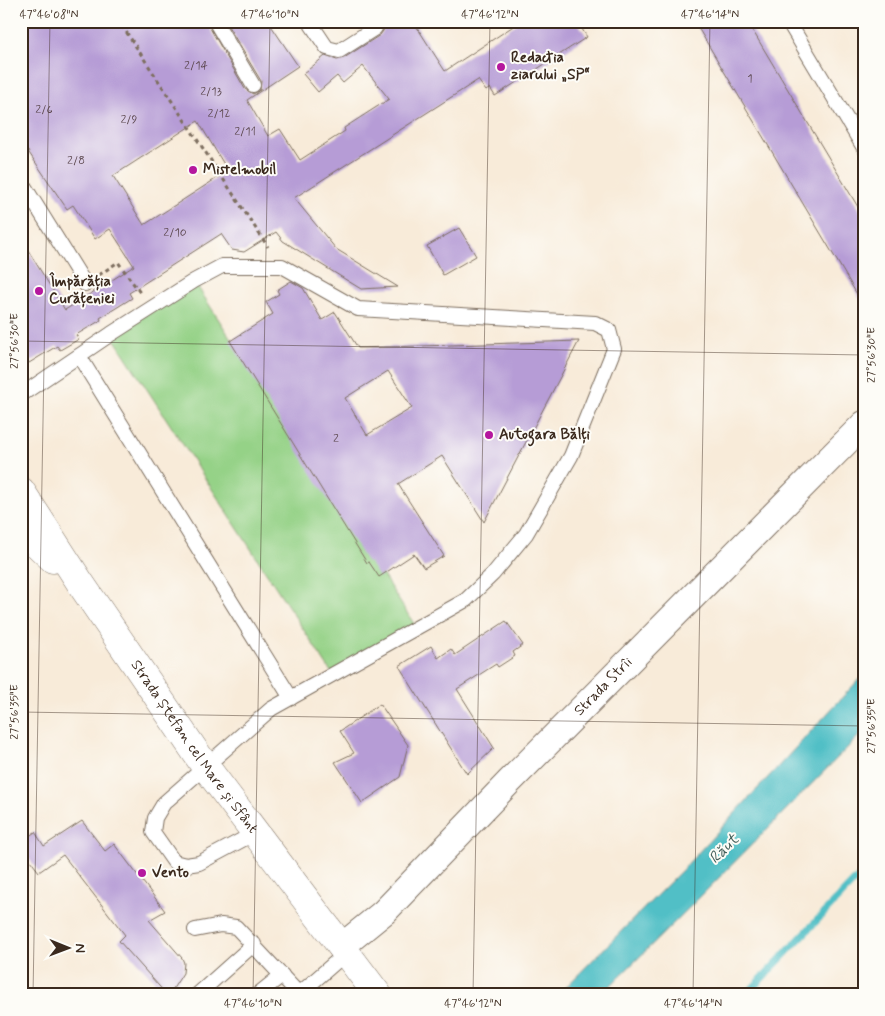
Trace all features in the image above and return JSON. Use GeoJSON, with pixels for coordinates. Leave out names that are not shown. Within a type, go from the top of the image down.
{"type":"FeatureCollection","features":[{"type":"Feature","properties":{"kind":"main road","name":"Strada Ștefan cel Mare și Sfânt"},"geometry":{"type":"LineString","coordinates":[[21,491],[81,584],[205,766],[378,995]]}},
{"type":"Feature","properties":{"kind":"main road"},"geometry":{"type":"LineString","coordinates":[[21,529],[81,584]]}},
{"type":"Feature","properties":{"kind":"street","name":"Strada Strîi"},"geometry":{"type":"LineString","coordinates":[[344,950],[384,912],[649,640],[864,424]]}},
{"type":"Feature","properties":{"kind":"lane"},"geometry":{"type":"LineString","coordinates":[[215,21],[253,85]]}},
{"type":"Feature","properties":{"kind":"lane"},"geometry":{"type":"LineString","coordinates":[[309,21],[327,48],[339,51],[375,28],[378,21]]}},
{"type":"Feature","properties":{"kind":"lane"},"geometry":{"type":"LineString","coordinates":[[788,21],[864,148]]}},
{"type":"Feature","properties":{"kind":"lane"},"geometry":{"type":"LineString","coordinates":[[21,181],[85,284]]}},
{"type":"Feature","properties":{"kind":"lane"},"geometry":{"type":"LineString","coordinates":[[21,395],[194,281],[222,266],[282,266],[358,309],[595,323],[608,330],[614,349],[572,456],[526,534],[493,574],[466,600],[271,709],[164,803],[155,818],[153,832],[174,862],[186,865],[199,863],[255,833]]}},
{"type":"Feature","properties":{"kind":"lane"},"geometry":{"type":"LineString","coordinates":[[79,356],[291,698]]}},
{"type":"Feature","properties":{"kind":"lane"},"geometry":{"type":"LineString","coordinates":[[195,930],[221,925],[236,927],[254,944],[298,994],[344,950]]}},
{"type":"Feature","properties":{"kind":"lane"},"geometry":{"type":"LineString","coordinates":[[197,995],[254,944]]}},
{"type":"Feature","properties":{"kind":"lane"},"geometry":{"type":"LineString","coordinates":[[257,995],[282,976]]}},
{"type":"Feature","properties":{"kind":"path"},"geometry":{"type":"LineString","coordinates":[[132,21],[123,27],[282,266]]}},
{"type":"Feature","properties":{"kind":"path"},"geometry":{"type":"LineString","coordinates":[[85,284],[118,262],[151,309]]}},
{"type":"Feature","properties":{"kind":"green space"},"geometry":{"type":"Polygon","coordinates":[[[194,281],[418,630],[333,675],[111,334],[194,281]]]}},
{"type":"Feature","properties":{"kind":"water","name":"Răut"},"geometry":{"type":"Polygon","coordinates":[[[864,674],[864,731],[601,995],[558,995],[684,868],[864,674]]]}},
{"type":"Feature","properties":{"kind":"building"},"geometry":{"type":"Polygon","coordinates":[[[21,21],[206,21],[245,89],[253,94],[260,90],[261,81],[225,21],[268,21],[298,66],[247,100],[268,136],[280,129],[300,160],[345,131],[344,128],[389,99],[363,66],[343,83],[337,76],[318,92],[303,74],[325,56],[337,60],[344,58],[380,35],[387,21],[413,21],[445,71],[521,21],[577,21],[587,37],[495,96],[490,88],[486,91],[478,80],[294,198],[336,249],[398,287],[361,289],[283,241],[276,232],[244,252],[232,250],[221,234],[129,293],[132,298],[76,335],[79,339],[60,350],[57,346],[29,363],[21,352],[21,239],[65,310],[134,266],[110,229],[95,239],[73,205],[67,209],[21,141],[21,21]],[[198,121],[113,176],[144,225],[228,171],[198,121]]]}},
{"type":"Feature","properties":{"kind":"building"},"geometry":{"type":"Polygon","coordinates":[[[694,21],[747,21],[864,217],[864,306],[694,21]]]}},
{"type":"Feature","properties":{"kind":"building"},"geometry":{"type":"Polygon","coordinates":[[[459,228],[476,256],[443,275],[427,246],[459,228]]]}},
{"type":"Feature","properties":{"kind":"building"},"geometry":{"type":"Polygon","coordinates":[[[291,281],[303,288],[322,320],[335,312],[358,348],[579,341],[484,522],[442,456],[398,484],[444,556],[424,568],[414,554],[379,577],[369,562],[367,563],[230,341],[273,314],[266,302],[279,294],[277,290],[291,281]],[[388,371],[345,398],[367,435],[412,408],[388,371]]]}},
{"type":"Feature","properties":{"kind":"building"},"geometry":{"type":"Polygon","coordinates":[[[506,621],[523,645],[513,652],[515,656],[498,667],[496,664],[457,689],[494,748],[467,774],[399,666],[431,646],[438,658],[451,649],[455,655],[506,621]]]}},
{"type":"Feature","properties":{"kind":"building"},"geometry":{"type":"Polygon","coordinates":[[[380,704],[408,745],[400,777],[362,803],[335,762],[354,753],[340,731],[380,704]]]}},
{"type":"Feature","properties":{"kind":"building"},"geometry":{"type":"Polygon","coordinates":[[[82,821],[105,851],[114,844],[165,911],[149,920],[182,958],[184,963],[183,973],[169,995],[119,941],[125,935],[63,855],[39,872],[21,848],[21,842],[35,832],[44,846],[82,821]]]}},
{"type":"Feature","properties":{"kind":"waterway"},"geometry":{"type":"LineString","coordinates":[[746,995],[864,871]]}},
{"type":"Feature","properties":{"kind":"place","name":"Redactia ziarului „SP“"},"geometry":{"type":"Point","coordinates":[501,67]}},
{"type":"Feature","properties":{"kind":"place","name":"Mistelmobil"},"geometry":{"type":"Point","coordinates":[193,170]}},
{"type":"Feature","properties":{"kind":"place","name":"Împărăția Curățeniei"},"geometry":{"type":"Point","coordinates":[39,291]}},
{"type":"Feature","properties":{"kind":"place","name":"Autogara Bălți"},"geometry":{"type":"Point","coordinates":[489,435]}},
{"type":"Feature","properties":{"kind":"place","name":"Vento"},"geometry":{"type":"Point","coordinates":[142,873]}}]}
